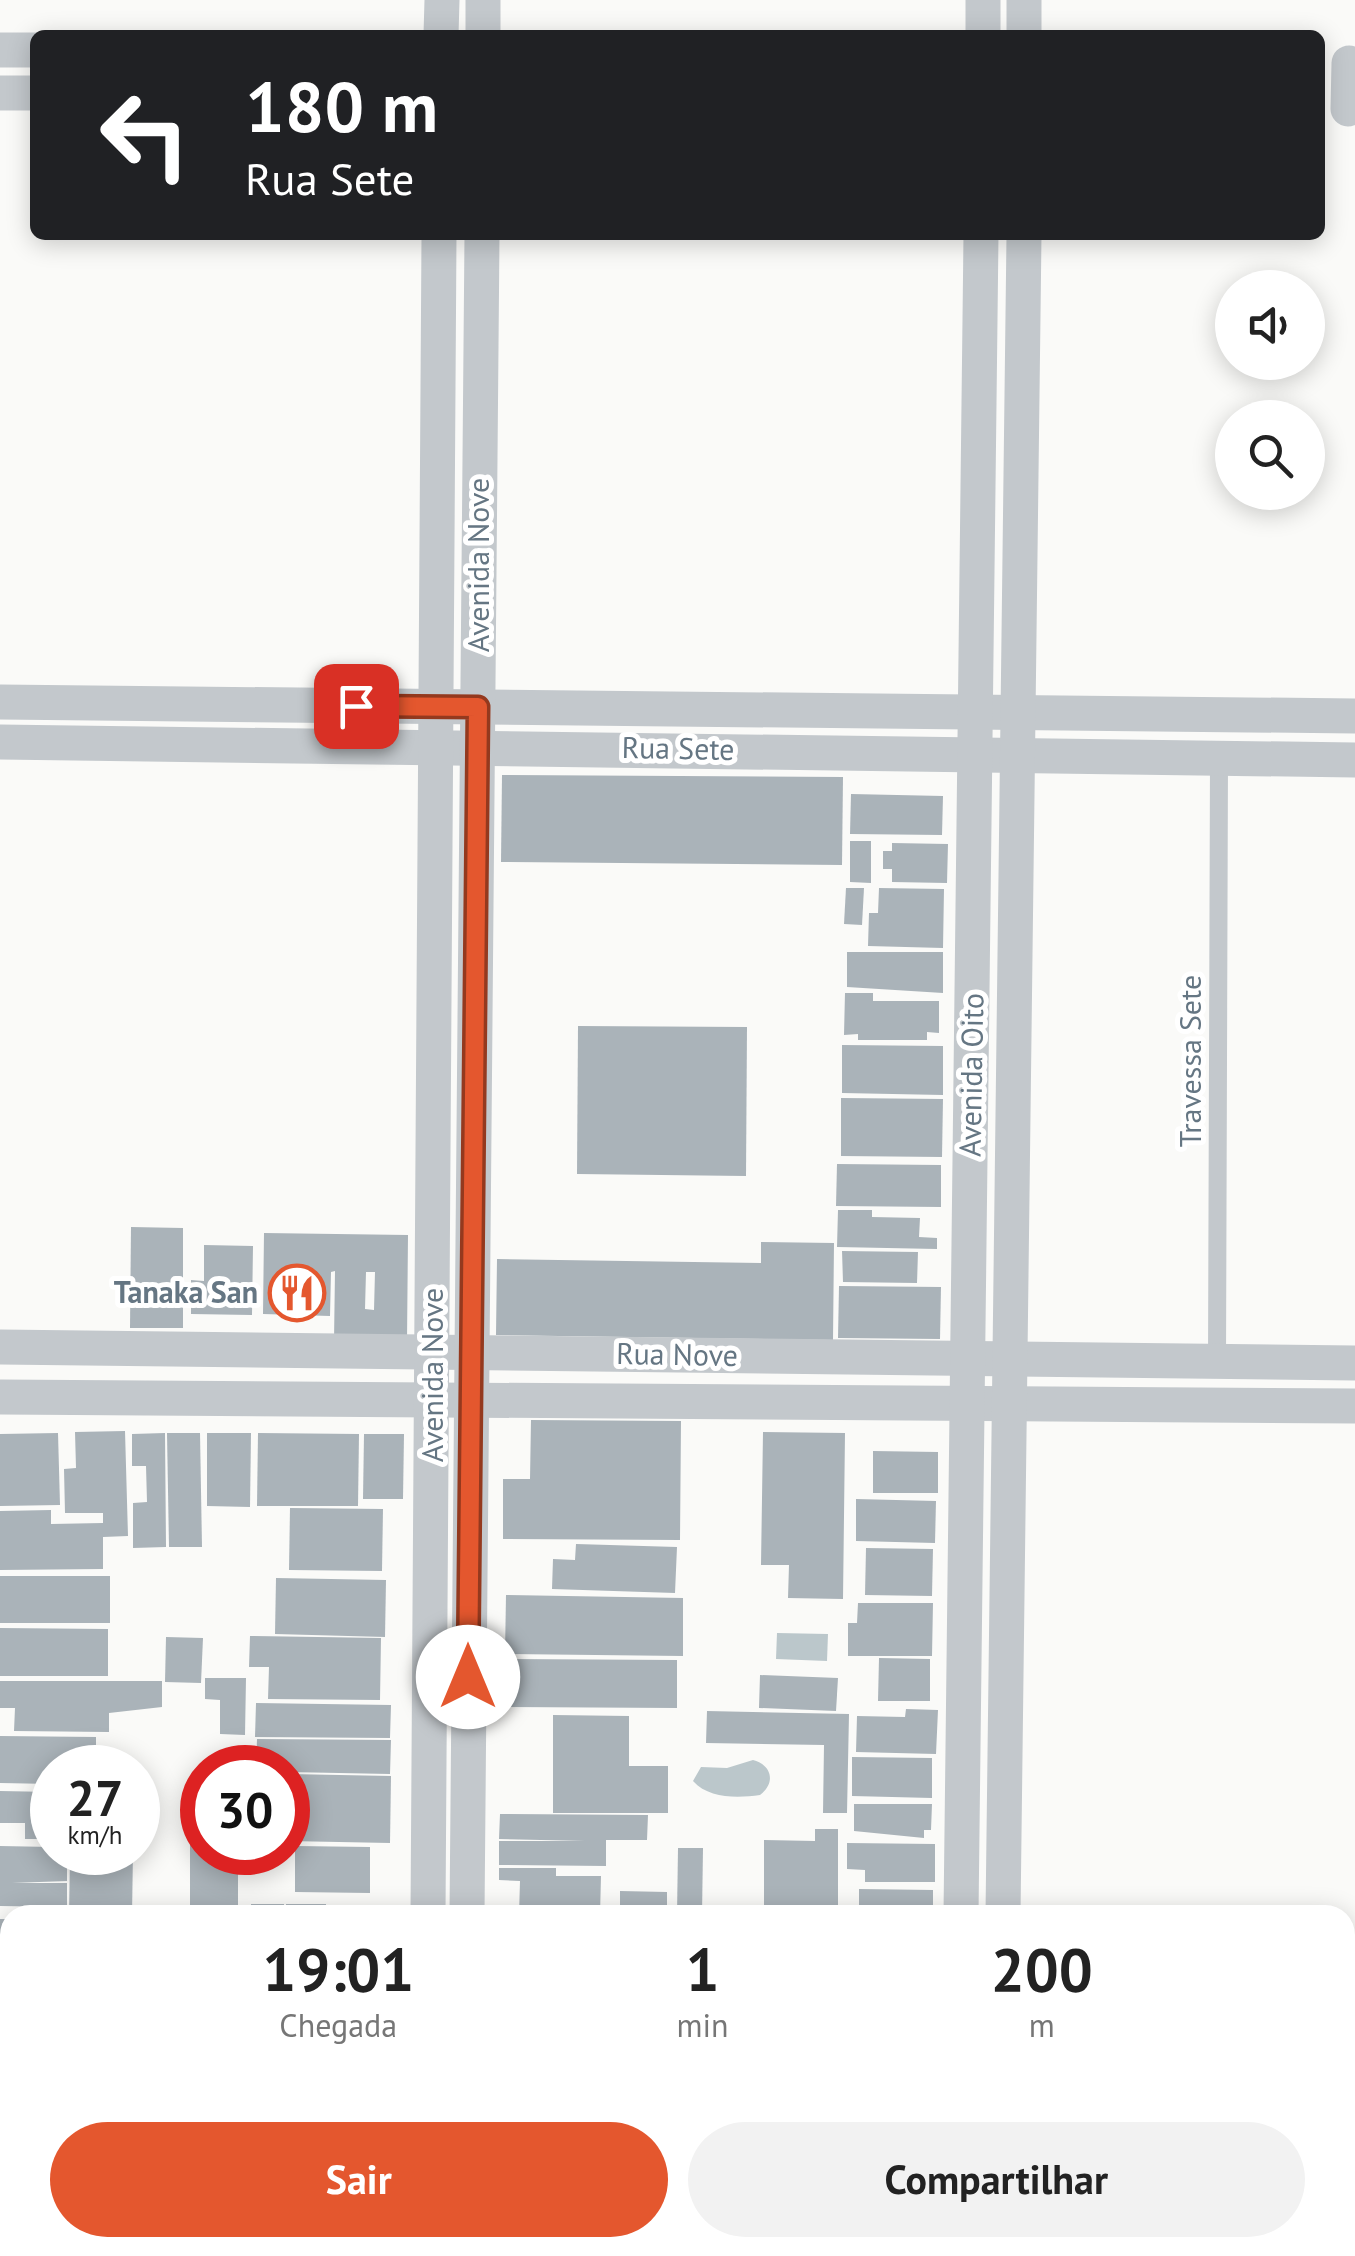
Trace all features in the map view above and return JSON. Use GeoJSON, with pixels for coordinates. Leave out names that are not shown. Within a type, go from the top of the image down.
{"type":"FeatureCollection","features":[{"type":"Feature","properties":{"kind":"street"},"geometry":{"type":"LineString","coordinates":[[441,30],[442,0]]}},
{"type":"Feature","properties":{"kind":"street"},"geometry":{"type":"LineString","coordinates":[[483,0],[483,30]]}},
{"type":"Feature","properties":{"kind":"street"},"geometry":{"type":"LineString","coordinates":[[983,0],[983,30]]}},
{"type":"Feature","properties":{"kind":"street"},"geometry":{"type":"LineString","coordinates":[[1024,0],[1024,30]]}},
{"type":"Feature","properties":{"kind":"street"},"geometry":{"type":"LineString","coordinates":[[0,50],[30,50]]}},
{"type":"Feature","properties":{"kind":"street"},"geometry":{"type":"LineString","coordinates":[[1341,63],[1341,109]]}},
{"type":"Feature","properties":{"kind":"street"},"geometry":{"type":"LineString","coordinates":[[0,93],[30,93]]}},
{"type":"Feature","properties":{"kind":"street","name":"Avenida Nove"},"geometry":{"type":"LineString","coordinates":[[428,1905],[439,240]]}},
{"type":"Feature","properties":{"kind":"street","name":"Avenida Nove"},"geometry":{"type":"LineString","coordinates":[[466,1905],[482,240]]}},
{"type":"Feature","properties":{"kind":"street","name":"Avenida Oito"},"geometry":{"type":"LineString","coordinates":[[961,1905],[981,240]]}},
{"type":"Feature","properties":{"kind":"street","name":"Avenida Oito"},"geometry":{"type":"LineString","coordinates":[[1003,1905],[1024,240]]}},
{"type":"Feature","properties":{"kind":"street","name":"Rua Sete"},"geometry":{"type":"LineString","coordinates":[[0,702],[1355,716]]}},
{"type":"Feature","properties":{"kind":"street","name":"Rua Sete"},"geometry":{"type":"LineString","coordinates":[[0,742],[1355,760]]}},
{"type":"Feature","properties":{"kind":"street","name":"Rua Nove"},"geometry":{"type":"LineString","coordinates":[[0,1348],[1355,1363]]}},
{"type":"Feature","properties":{"kind":"street","name":"Rua Nove"},"geometry":{"type":"LineString","coordinates":[[0,1397],[1355,1406]]}},
{"type":"Feature","properties":{"kind":"lane","name":"Travessa Sete"},"geometry":{"type":"LineString","coordinates":[[1217,1362],[1219,760]]}},
{"type":"Feature","properties":{"kind":"shaded area"},"geometry":{"type":"Polygon","coordinates":[[[777,1633],[828,1634],[827,1661],[776,1659],[777,1633]]]}},
{"type":"Feature","properties":{"kind":"shaded area"},"geometry":{"type":"Polygon","coordinates":[[[753,1760],[770,1775],[760,1795],[715,1794],[693,1781],[701,1767],[727,1768],[753,1760]]]}},
{"type":"Feature","properties":{"kind":"building"},"geometry":{"type":"Polygon","coordinates":[[[502,775],[843,777],[842,865],[501,862],[502,775]]]}},
{"type":"Feature","properties":{"kind":"building"},"geometry":{"type":"Polygon","coordinates":[[[851,794],[943,796],[942,835],[850,834],[851,794]]]}},
{"type":"Feature","properties":{"kind":"building"},"geometry":{"type":"Polygon","coordinates":[[[850,841],[871,841],[871,883],[850,882],[850,841]]]}},
{"type":"Feature","properties":{"kind":"building"},"geometry":{"type":"Polygon","coordinates":[[[892,843],[948,844],[947,883],[892,882],[892,869],[883,869],[883,851],[892,851],[892,843]]]}},
{"type":"Feature","properties":{"kind":"building"},"geometry":{"type":"Polygon","coordinates":[[[846,888],[864,888],[862,925],[844,924],[846,888]]]}},
{"type":"Feature","properties":{"kind":"building"},"geometry":{"type":"Polygon","coordinates":[[[879,888],[944,889],[943,948],[868,946],[869,913],[878,913],[879,888]]]}},
{"type":"Feature","properties":{"kind":"building"},"geometry":{"type":"Polygon","coordinates":[[[847,952],[943,952],[943,993],[847,987],[847,952]]]}},
{"type":"Feature","properties":{"kind":"building"},"geometry":{"type":"Polygon","coordinates":[[[845,993],[873,993],[873,1001],[939,1001],[939,1033],[927,1032],[927,1040],[858,1040],[858,1034],[844,1035],[845,993]]]}},
{"type":"Feature","properties":{"kind":"building"},"geometry":{"type":"Polygon","coordinates":[[[578,1026],[747,1027],[746,1176],[577,1174],[578,1026]]]}},
{"type":"Feature","properties":{"kind":"building"},"geometry":{"type":"Polygon","coordinates":[[[842,1045],[943,1046],[943,1095],[842,1093],[842,1045]]]}},
{"type":"Feature","properties":{"kind":"building"},"geometry":{"type":"Polygon","coordinates":[[[841,1098],[943,1099],[942,1157],[841,1156],[841,1098]]]}},
{"type":"Feature","properties":{"kind":"building"},"geometry":{"type":"Polygon","coordinates":[[[837,1164],[941,1165],[941,1207],[836,1206],[837,1164]]]}},
{"type":"Feature","properties":{"kind":"building"},"geometry":{"type":"Polygon","coordinates":[[[838,1210],[872,1210],[872,1217],[920,1218],[919,1237],[937,1238],[937,1249],[837,1247],[838,1210]]]}},
{"type":"Feature","properties":{"kind":"building"},"geometry":{"type":"Polygon","coordinates":[[[131,1227],[183,1228],[183,1328],[130,1328],[131,1227]]]}},
{"type":"Feature","properties":{"kind":"building"},"geometry":{"type":"Polygon","coordinates":[[[264,1233],[408,1235],[407,1341],[334,1341],[335,1271],[331,1272],[330,1316],[263,1314],[264,1233]],[[366,1272],[365,1309],[374,1310],[375,1272],[366,1272]]]}},
{"type":"Feature","properties":{"kind":"building"},"geometry":{"type":"Polygon","coordinates":[[[761,1242],[834,1243],[833,1340],[496,1335],[497,1259],[761,1263],[761,1242]]]}},
{"type":"Feature","properties":{"kind":"building"},"geometry":{"type":"Polygon","coordinates":[[[204,1245],[253,1246],[252,1315],[191,1314],[191,1280],[204,1281],[204,1245]]]}},
{"type":"Feature","properties":{"kind":"building"},"geometry":{"type":"Polygon","coordinates":[[[842,1251],[918,1252],[917,1283],[843,1282],[842,1251]]]}},
{"type":"Feature","properties":{"kind":"building"},"geometry":{"type":"Polygon","coordinates":[[[839,1286],[941,1287],[940,1339],[838,1338],[839,1286]]]}},
{"type":"Feature","properties":{"kind":"building"},"geometry":{"type":"Polygon","coordinates":[[[531,1420],[681,1421],[680,1540],[503,1539],[503,1479],[530,1479],[531,1420]]]}},
{"type":"Feature","properties":{"kind":"building"},"geometry":{"type":"Polygon","coordinates":[[[125,1431],[128,1536],[103,1537],[103,1569],[0,1570],[0,1511],[51,1510],[51,1524],[103,1523],[103,1513],[65,1513],[64,1469],[76,1468],[75,1432],[125,1431]]]}},
{"type":"Feature","properties":{"kind":"building"},"geometry":{"type":"Polygon","coordinates":[[[763,1432],[845,1433],[843,1599],[788,1598],[789,1565],[761,1565],[763,1432]]]}},
{"type":"Feature","properties":{"kind":"building"},"geometry":{"type":"Polygon","coordinates":[[[58,1433],[60,1505],[0,1506],[0,1434],[58,1433]]]}},
{"type":"Feature","properties":{"kind":"building"},"geometry":{"type":"Polygon","coordinates":[[[165,1433],[166,1547],[133,1548],[133,1503],[147,1502],[146,1466],[132,1466],[132,1434],[165,1433]]]}},
{"type":"Feature","properties":{"kind":"building"},"geometry":{"type":"Polygon","coordinates":[[[167,1433],[200,1433],[202,1547],[169,1547],[167,1433]]]}},
{"type":"Feature","properties":{"kind":"building"},"geometry":{"type":"Polygon","coordinates":[[[207,1433],[251,1433],[250,1507],[207,1506],[207,1433]]]}},
{"type":"Feature","properties":{"kind":"building"},"geometry":{"type":"Polygon","coordinates":[[[258,1433],[359,1434],[358,1506],[257,1506],[258,1433]]]}},
{"type":"Feature","properties":{"kind":"building"},"geometry":{"type":"Polygon","coordinates":[[[364,1434],[404,1434],[403,1499],[363,1499],[364,1434]]]}},
{"type":"Feature","properties":{"kind":"building"},"geometry":{"type":"Polygon","coordinates":[[[873,1451],[938,1452],[938,1493],[873,1493],[873,1451]]]}},
{"type":"Feature","properties":{"kind":"building"},"geometry":{"type":"Polygon","coordinates":[[[856,1499],[936,1501],[935,1543],[856,1541],[856,1499]]]}},
{"type":"Feature","properties":{"kind":"building"},"geometry":{"type":"Polygon","coordinates":[[[290,1508],[383,1509],[382,1571],[289,1570],[290,1508]]]}},
{"type":"Feature","properties":{"kind":"building"},"geometry":{"type":"Polygon","coordinates":[[[576,1544],[677,1547],[675,1593],[552,1589],[553,1559],[575,1560],[576,1544]]]}},
{"type":"Feature","properties":{"kind":"building"},"geometry":{"type":"Polygon","coordinates":[[[866,1548],[933,1549],[932,1596],[865,1595],[866,1548]]]}},
{"type":"Feature","properties":{"kind":"building"},"geometry":{"type":"Polygon","coordinates":[[[0,1576],[110,1576],[110,1623],[0,1623],[0,1576]]]}},
{"type":"Feature","properties":{"kind":"building"},"geometry":{"type":"Polygon","coordinates":[[[276,1578],[386,1580],[385,1637],[275,1634],[276,1578]]]}},
{"type":"Feature","properties":{"kind":"building"},"geometry":{"type":"Polygon","coordinates":[[[506,1595],[683,1598],[683,1656],[505,1654],[506,1595]]]}},
{"type":"Feature","properties":{"kind":"building"},"geometry":{"type":"Polygon","coordinates":[[[858,1603],[933,1603],[932,1656],[848,1656],[848,1623],[857,1623],[858,1603]]]}},
{"type":"Feature","properties":{"kind":"building"},"geometry":{"type":"Polygon","coordinates":[[[0,1628],[108,1629],[108,1676],[0,1676],[0,1628]]]}},
{"type":"Feature","properties":{"kind":"building"},"geometry":{"type":"Polygon","coordinates":[[[250,1636],[381,1638],[380,1700],[268,1699],[269,1667],[249,1667],[250,1636]]]}},
{"type":"Feature","properties":{"kind":"building"},"geometry":{"type":"Polygon","coordinates":[[[166,1637],[203,1638],[201,1683],[165,1682],[166,1637]]]}},
{"type":"Feature","properties":{"kind":"building"},"geometry":{"type":"Polygon","coordinates":[[[879,1658],[930,1659],[930,1701],[878,1701],[879,1658]]]}},
{"type":"Feature","properties":{"kind":"building"},"geometry":{"type":"Polygon","coordinates":[[[506,1659],[677,1660],[677,1708],[507,1707],[506,1659]]]}},
{"type":"Feature","properties":{"kind":"building"},"geometry":{"type":"Polygon","coordinates":[[[760,1675],[838,1678],[836,1711],[759,1708],[760,1675]]]}},
{"type":"Feature","properties":{"kind":"building"},"geometry":{"type":"Polygon","coordinates":[[[205,1678],[246,1678],[245,1735],[220,1734],[220,1700],[205,1699],[205,1678]]]}},
{"type":"Feature","properties":{"kind":"building"},"geometry":{"type":"Polygon","coordinates":[[[0,1681],[162,1681],[162,1707],[109,1713],[109,1732],[14,1731],[15,1708],[0,1708],[0,1681]]]}},
{"type":"Feature","properties":{"kind":"building"},"geometry":{"type":"Polygon","coordinates":[[[256,1703],[391,1705],[390,1738],[255,1737],[256,1703]]]}},
{"type":"Feature","properties":{"kind":"building"},"geometry":{"type":"Polygon","coordinates":[[[906,1709],[938,1710],[936,1754],[856,1752],[857,1716],[905,1717],[906,1709]]]}},
{"type":"Feature","properties":{"kind":"building"},"geometry":{"type":"Polygon","coordinates":[[[707,1711],[849,1714],[847,1813],[823,1813],[824,1745],[706,1743],[707,1711]]]}},
{"type":"Feature","properties":{"kind":"building"},"geometry":{"type":"Polygon","coordinates":[[[553,1715],[629,1716],[629,1766],[668,1766],[668,1813],[553,1813],[553,1715]]]}},
{"type":"Feature","properties":{"kind":"building"},"geometry":{"type":"Polygon","coordinates":[[[0,1736],[96,1737],[96,1745],[30,1745],[30,1784],[0,1783],[0,1736]]]}},
{"type":"Feature","properties":{"kind":"building"},"geometry":{"type":"Polygon","coordinates":[[[257,1739],[391,1740],[390,1774],[310,1772],[310,1745],[257,1745],[257,1739]]]}},
{"type":"Feature","properties":{"kind":"building"},"geometry":{"type":"Polygon","coordinates":[[[852,1757],[932,1758],[932,1798],[852,1796],[852,1757]]]}},
{"type":"Feature","properties":{"kind":"building"},"geometry":{"type":"Polygon","coordinates":[[[310,1774],[391,1776],[390,1843],[310,1841],[310,1774]]]}},
{"type":"Feature","properties":{"kind":"building"},"geometry":{"type":"Polygon","coordinates":[[[0,1791],[30,1792],[30,1839],[25,1839],[25,1823],[0,1823],[0,1791]]]}},
{"type":"Feature","properties":{"kind":"building"},"geometry":{"type":"Polygon","coordinates":[[[854,1804],[932,1804],[931,1830],[924,1830],[924,1838],[854,1831],[854,1804]]]}},
{"type":"Feature","properties":{"kind":"building"},"geometry":{"type":"Polygon","coordinates":[[[500,1814],[648,1815],[647,1840],[606,1840],[606,1866],[499,1865],[499,1841],[585,1841],[499,1839],[500,1814]]]}},
{"type":"Feature","properties":{"kind":"building"},"geometry":{"type":"Polygon","coordinates":[[[815,1829],[838,1829],[838,1905],[764,1905],[764,1840],[815,1841],[815,1829]]]}},
{"type":"Feature","properties":{"kind":"building"},"geometry":{"type":"Polygon","coordinates":[[[847,1843],[935,1844],[935,1882],[865,1882],[865,1870],[847,1869],[847,1843]]]}},
{"type":"Feature","properties":{"kind":"building"},"geometry":{"type":"Polygon","coordinates":[[[0,1846],[30,1847],[30,1875],[67,1875],[67,1881],[12,1883],[67,1883],[67,1905],[0,1905],[0,1846]]]}},
{"type":"Feature","properties":{"kind":"building"},"geometry":{"type":"Polygon","coordinates":[[[310,1846],[370,1847],[370,1893],[295,1892],[295,1875],[310,1875],[310,1846]]]}},
{"type":"Feature","properties":{"kind":"building"},"geometry":{"type":"Polygon","coordinates":[[[678,1848],[703,1848],[702,1905],[677,1905],[678,1848]]]}},
{"type":"Feature","properties":{"kind":"building"},"geometry":{"type":"Polygon","coordinates":[[[499,1868],[556,1868],[556,1876],[601,1876],[600,1905],[519,1905],[520,1881],[499,1880],[499,1868]]]}},
{"type":"Feature","properties":{"kind":"building"},"geometry":{"type":"Polygon","coordinates":[[[70,1875],[133,1875],[132,1905],[69,1905],[70,1875]]]}},
{"type":"Feature","properties":{"kind":"building"},"geometry":{"type":"Polygon","coordinates":[[[190,1875],[238,1875],[238,1905],[190,1905],[190,1875]]]}},
{"type":"Feature","properties":{"kind":"building"},"geometry":{"type":"Polygon","coordinates":[[[859,1889],[933,1890],[933,1905],[859,1905],[859,1889]]]}},
{"type":"Feature","properties":{"kind":"building"},"geometry":{"type":"Polygon","coordinates":[[[620,1891],[667,1892],[667,1905],[620,1905],[620,1891]]]}},
{"type":"Feature","properties":{"kind":"place","name":"Tanaka San"},"geometry":{"type":"Point","coordinates":[297,1293]}},
{"type":"Feature","properties":{"kind":"route"},"geometry":{"type":"LineString","coordinates":[[356,706],[478,707],[468,1677]]}}]}
